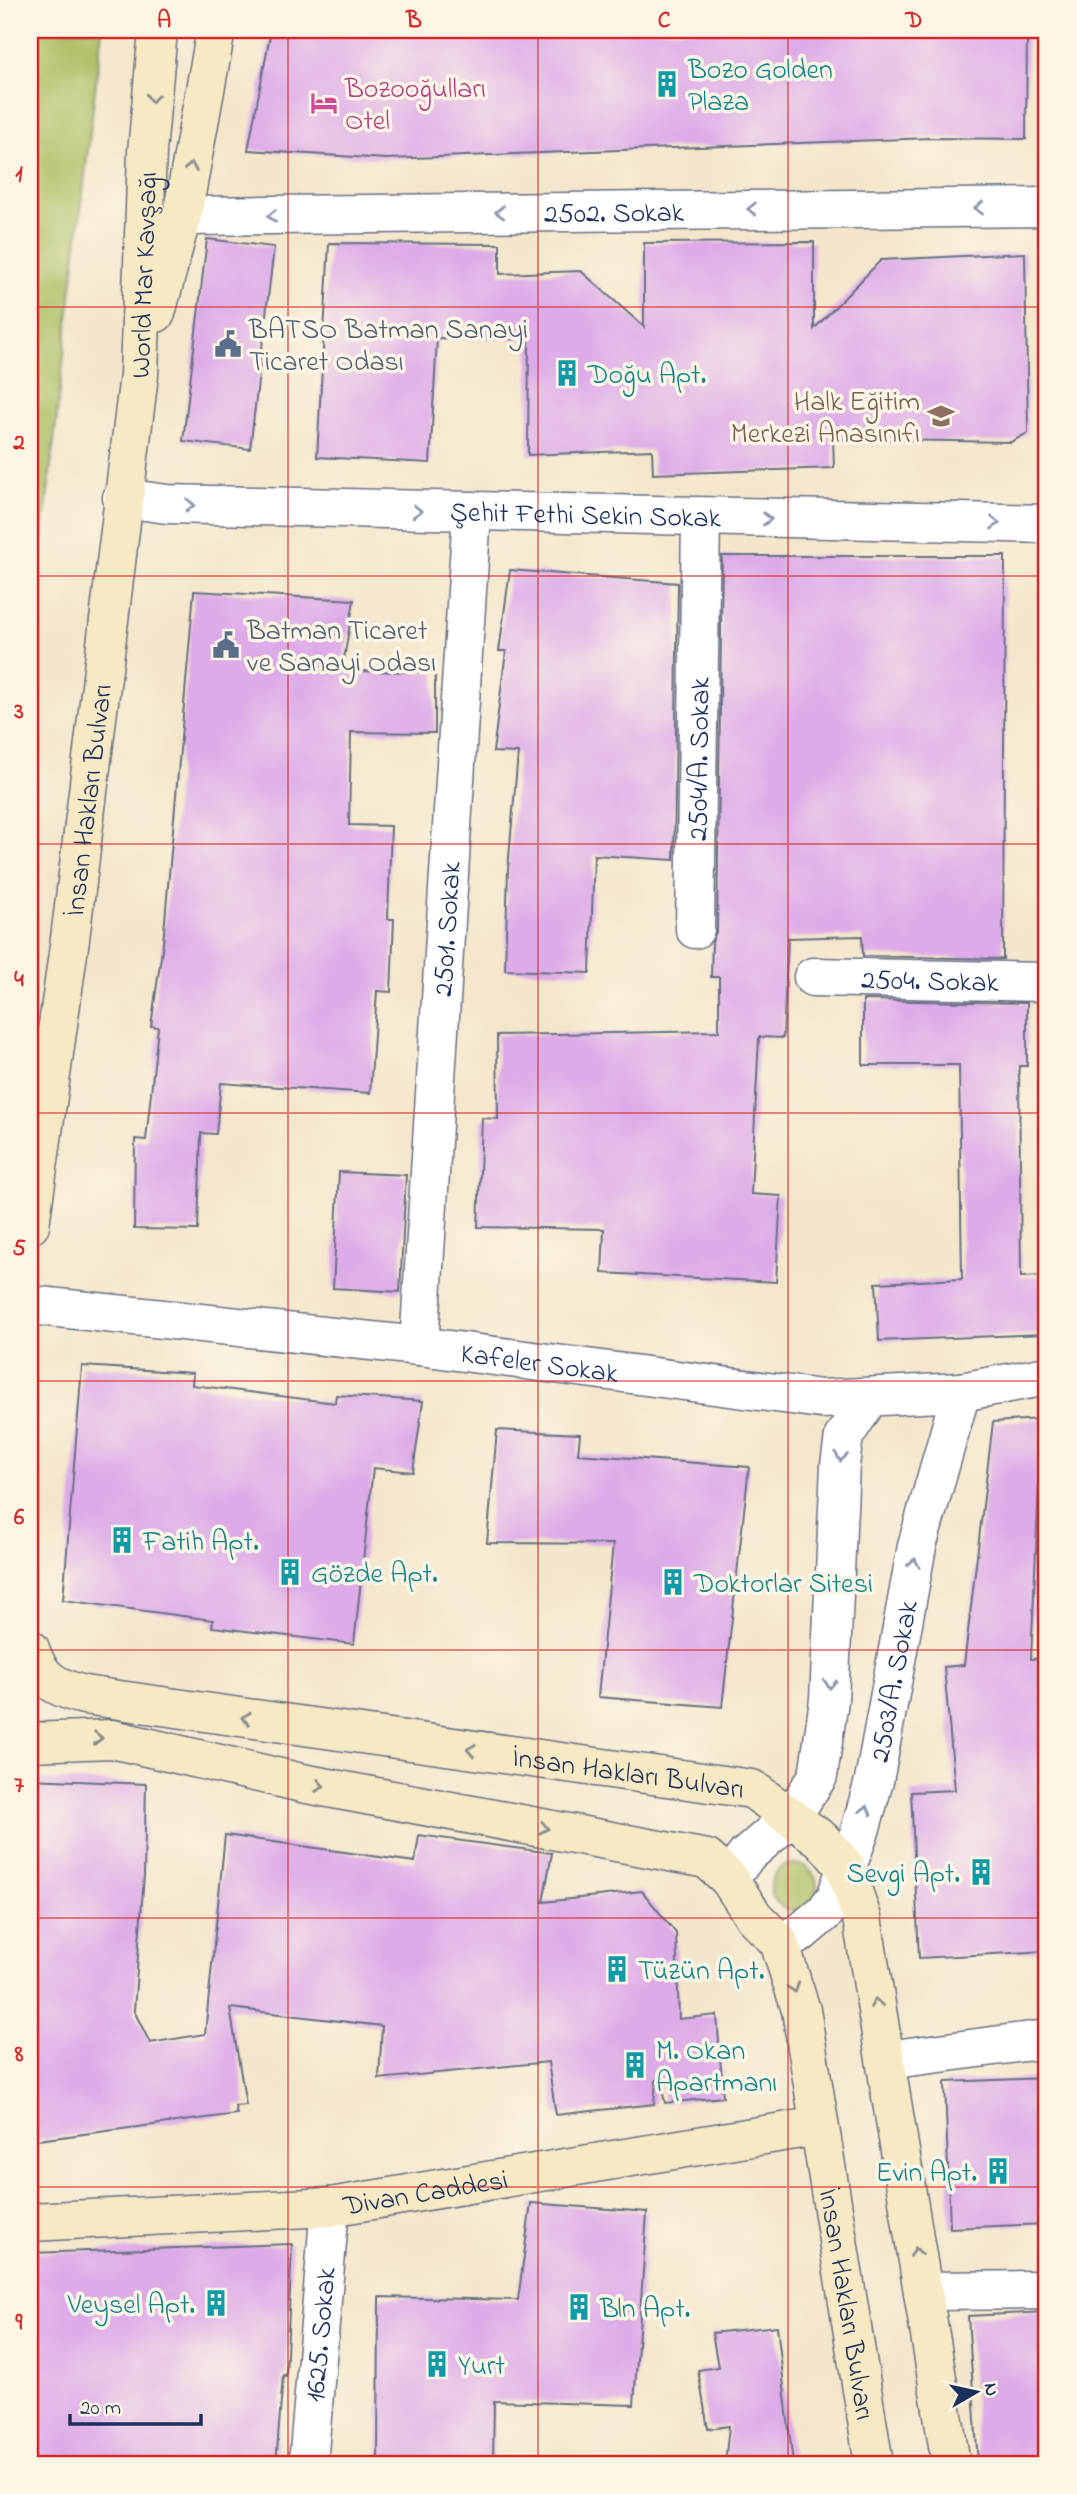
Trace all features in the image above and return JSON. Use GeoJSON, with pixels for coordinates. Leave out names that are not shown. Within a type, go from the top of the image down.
{"type":"FeatureCollection","features":[{"type":"Feature","properties":{"kind":"main road","name":"World Mar Kavşağı"},"geometry":{"type":"LineString","coordinates":[[139,375],[147,152],[158,30]]}},
{"type":"Feature","properties":{"kind":"main road","name":"World Mar Kavşağı"},"geometry":{"type":"LineString","coordinates":[[139,375],[182,216],[216,30]]}},
{"type":"Feature","properties":{"kind":"main road","name":"İnsan Hakları Bulvarı"},"geometry":{"type":"LineString","coordinates":[[30,1225],[70,939],[139,375]]}},
{"type":"Feature","properties":{"kind":"main road","name":"İnsan Hakları Bulvarı"},"geometry":{"type":"LineString","coordinates":[[32,1662],[61,1689],[84,1695],[752,1789],[822,1840],[845,1867],[862,1918],[951,2464]]}},
{"type":"Feature","properties":{"kind":"main road"},"geometry":{"type":"LineString","coordinates":[[30,1739],[47,1712],[49,1697],[32,1662]]}},
{"type":"Feature","properties":{"kind":"main road","name":"İnsan Hakları Bulvarı"},"geometry":{"type":"LineString","coordinates":[[30,1739],[112,1738],[302,1783],[707,1859],[729,1879],[754,1917],[779,1942],[801,2010],[874,2464]]}},
{"type":"Feature","properties":{"kind":"main road","name":"Divan Caddesi"},"geometry":{"type":"LineString","coordinates":[[30,2222],[330,2207],[820,2126]]}},
{"type":"Feature","properties":{"kind":"street","name":"2502. Sokak"},"geometry":{"type":"LineString","coordinates":[[182,216],[1047,207]]}},
{"type":"Feature","properties":{"kind":"street","name":"Şehit Fethi Sekin Sokak"},"geometry":{"type":"LineString","coordinates":[[122,498],[167,504],[1047,524]]}},
{"type":"Feature","properties":{"kind":"street","name":"2501. Sokak"},"geometry":{"type":"LineString","coordinates":[[419,1346],[472,512]]}},
{"type":"Feature","properties":{"kind":"street","name":"2504/A. Sokak"},"geometry":{"type":"LineString","coordinates":[[695,929],[698,589],[702,517]]}},
{"type":"Feature","properties":{"kind":"street","name":"2504. Sokak"},"geometry":{"type":"LineString","coordinates":[[813,976],[1047,982]]}},
{"type":"Feature","properties":{"kind":"street","name":"Kafeler Sokak"},"geometry":{"type":"LineString","coordinates":[[30,1305],[419,1346],[821,1399],[961,1392],[1047,1376]]}},
{"type":"Feature","properties":{"kind":"street","name":"2503/A. Sokak"},"geometry":{"type":"LineString","coordinates":[[779,1942],[799,1934],[825,1912],[836,1897],[860,1830],[874,1781],[918,1546],[961,1392]]}},
{"type":"Feature","properties":{"kind":"street"},"geometry":{"type":"LineString","coordinates":[[729,1879],[746,1856],[792,1816],[818,1776],[829,1700],[840,1465],[844,1437],[870,1397]]}},
{"type":"Feature","properties":{"kind":"street"},"geometry":{"type":"LineString","coordinates":[[886,2060],[1047,2039]]}},
{"type":"Feature","properties":{"kind":"street","name":"1625. Sokak"},"geometry":{"type":"LineString","coordinates":[[308,2464],[330,2207]]}},
{"type":"Feature","properties":{"kind":"street"},"geometry":{"type":"LineString","coordinates":[[923,2291],[1047,2290]]}},
{"type":"Feature","properties":{"kind":"green space"},"geometry":{"type":"Polygon","coordinates":[[[30,30],[102,30],[30,646],[30,30]]]}},
{"type":"Feature","properties":{"kind":"green space"},"geometry":{"type":"Polygon","coordinates":[[[794,1864],[810,1871],[817,1887],[810,1903],[794,1910],[778,1903],[771,1887],[778,1871],[794,1864]]]}},
{"type":"Feature","properties":{"kind":"building","name":"Bozo Golden Plaza"},"geometry":{"type":"Polygon","coordinates":[[[271,30],[1027,30],[1026,139],[931,138],[386,159],[248,150],[271,30]]]}},
{"type":"Feature","properties":{"kind":"building","name":"BATSO Batman Sanayi Ticaret Odası"},"geometry":{"type":"Polygon","coordinates":[[[207,239],[274,247],[250,449],[183,441],[207,239]]]}},
{"type":"Feature","properties":{"kind":"building"},"geometry":{"type":"Polygon","coordinates":[[[814,242],[814,329],[881,260],[1025,253],[1028,433],[1011,442],[833,439],[834,468],[653,474],[652,450],[528,455],[529,339],[437,338],[430,463],[317,457],[329,243],[500,244],[500,274],[581,271],[644,327],[644,243],[814,242]]]}},
{"type":"Feature","properties":{"kind":"building"},"geometry":{"type":"Polygon","coordinates":[[[722,556],[1005,556],[1003,959],[863,956],[862,936],[788,938],[783,1038],[759,1037],[751,1194],[781,1196],[776,1282],[602,1273],[604,1229],[478,1227],[482,1118],[498,1119],[497,1035],[719,1031],[719,977],[711,977],[712,942],[717,929],[722,556]]]}},
{"type":"Feature","properties":{"kind":"building"},"geometry":{"type":"Polygon","coordinates":[[[510,570],[678,583],[674,860],[594,855],[590,973],[505,970],[508,869],[518,753],[493,752],[506,651],[499,651],[510,570]]]}},
{"type":"Feature","properties":{"kind":"building"},"geometry":{"type":"Polygon","coordinates":[[[194,591],[354,600],[342,671],[435,672],[435,733],[351,732],[349,825],[391,826],[388,919],[394,919],[391,992],[377,991],[370,1093],[221,1083],[216,1134],[201,1133],[198,1230],[134,1229],[135,1139],[146,1140],[158,1027],[151,1026],[163,943],[194,591]]]}},
{"type":"Feature","properties":{"kind":"building"},"geometry":{"type":"Polygon","coordinates":[[[863,1000],[1027,1003],[1027,1066],[1019,1066],[1021,1277],[1042,1276],[1044,1334],[879,1341],[876,1283],[962,1279],[959,1065],[863,1065],[863,1000]]]}},
{"type":"Feature","properties":{"kind":"building"},"geometry":{"type":"Polygon","coordinates":[[[339,1172],[406,1175],[400,1292],[333,1288],[339,1172]]]}},
{"type":"Feature","properties":{"kind":"building"},"geometry":{"type":"Polygon","coordinates":[[[82,1366],[193,1373],[192,1385],[335,1403],[336,1395],[423,1401],[413,1472],[373,1468],[354,1644],[212,1627],[213,1620],[63,1600],[82,1366]]]}},
{"type":"Feature","properties":{"kind":"building"},"geometry":{"type":"Polygon","coordinates":[[[1042,1419],[1031,1659],[1047,1658],[1047,1951],[919,1958],[911,1792],[955,1790],[944,1667],[964,1665],[993,1422],[1042,1419]]]}},
{"type":"Feature","properties":{"kind":"building","name":"Doktorlar Sitesi"},"geometry":{"type":"Polygon","coordinates":[[[497,1430],[580,1434],[578,1454],[749,1467],[722,1707],[598,1697],[613,1544],[487,1543],[497,1430]]]}},
{"type":"Feature","properties":{"kind":"building"},"geometry":{"type":"Polygon","coordinates":[[[30,1779],[146,1784],[144,1875],[134,2011],[150,2043],[205,2034],[225,1835],[415,1862],[419,1835],[552,1853],[543,1902],[642,1891],[676,1933],[679,2019],[717,2015],[723,2097],[665,2103],[660,2080],[656,2080],[654,2104],[556,2115],[548,2062],[379,2079],[382,2026],[230,2008],[246,2105],[235,2106],[237,2114],[30,2141],[30,1779]]]}},
{"type":"Feature","properties":{"kind":"building","name":"Evin Apt."},"geometry":{"type":"Polygon","coordinates":[[[1047,2078],[1047,2224],[950,2228],[945,2082],[1047,2078]]]}},
{"type":"Feature","properties":{"kind":"building"},"geometry":{"type":"Polygon","coordinates":[[[531,2203],[647,2212],[634,2405],[494,2401],[493,2464],[378,2464],[379,2297],[518,2300],[531,2203]]]}},
{"type":"Feature","properties":{"kind":"building"},"geometry":{"type":"Polygon","coordinates":[[[292,2244],[286,2376],[283,2375],[276,2464],[30,2464],[30,2253],[292,2244]]]}},
{"type":"Feature","properties":{"kind":"building"},"geometry":{"type":"Polygon","coordinates":[[[1047,2312],[1047,2464],[978,2464],[968,2316],[1047,2312]]]}},
{"type":"Feature","properties":{"kind":"building"},"geometry":{"type":"Polygon","coordinates":[[[777,2326],[793,2464],[725,2464],[729,2426],[708,2429],[698,2370],[718,2367],[712,2333],[777,2326]]]}},
{"type":"Feature","properties":{"kind":"place","name":"Bozo Golden Plaza"},"geometry":{"type":"Point","coordinates":[667,84]}},
{"type":"Feature","properties":{"kind":"place","name":"Bozooğulları Otel"},"geometry":{"type":"Point","coordinates":[324,103]}},
{"type":"Feature","properties":{"kind":"place","name":"BATSO Batman Sanayi Ticaret Odası"},"geometry":{"type":"Point","coordinates":[228,344]}},
{"type":"Feature","properties":{"kind":"place","name":"Doğu Apt."},"geometry":{"type":"Point","coordinates":[567,373]}},
{"type":"Feature","properties":{"kind":"place","name":"Halk Eğitim Merkezi Anasınıfı"},"geometry":{"type":"Point","coordinates":[941,416]}},
{"type":"Feature","properties":{"kind":"place","name":"Batman Ticaret ve Sanayi Odası"},"geometry":{"type":"Point","coordinates":[226,645]}},
{"type":"Feature","properties":{"kind":"place","name":"Fatih Apt."},"geometry":{"type":"Point","coordinates":[122,1540]}},
{"type":"Feature","properties":{"kind":"place","name":"Gözde Apt."},"geometry":{"type":"Point","coordinates":[290,1572]}},
{"type":"Feature","properties":{"kind":"place","name":"Doktorlar Sitesi"},"geometry":{"type":"Point","coordinates":[673,1582]}},
{"type":"Feature","properties":{"kind":"place","name":"Sevgi Apt."},"geometry":{"type":"Point","coordinates":[981,1872]}},
{"type":"Feature","properties":{"kind":"place","name":"Tüzün Apt."},"geometry":{"type":"Point","coordinates":[617,1969]}},
{"type":"Feature","properties":{"kind":"place","name":"M. Okan Apartmanı"},"geometry":{"type":"Point","coordinates":[635,2065]}},
{"type":"Feature","properties":{"kind":"place","name":"Evin Apt."},"geometry":{"type":"Point","coordinates":[998,2171]}},
{"type":"Feature","properties":{"kind":"place","name":"Veysel Apt."},"geometry":{"type":"Point","coordinates":[216,2303]}},
{"type":"Feature","properties":{"kind":"place","name":"Bln Apt."},"geometry":{"type":"Point","coordinates":[579,2307]}},
{"type":"Feature","properties":{"kind":"place","name":"Yurt"},"geometry":{"type":"Point","coordinates":[437,2364]}}]}
